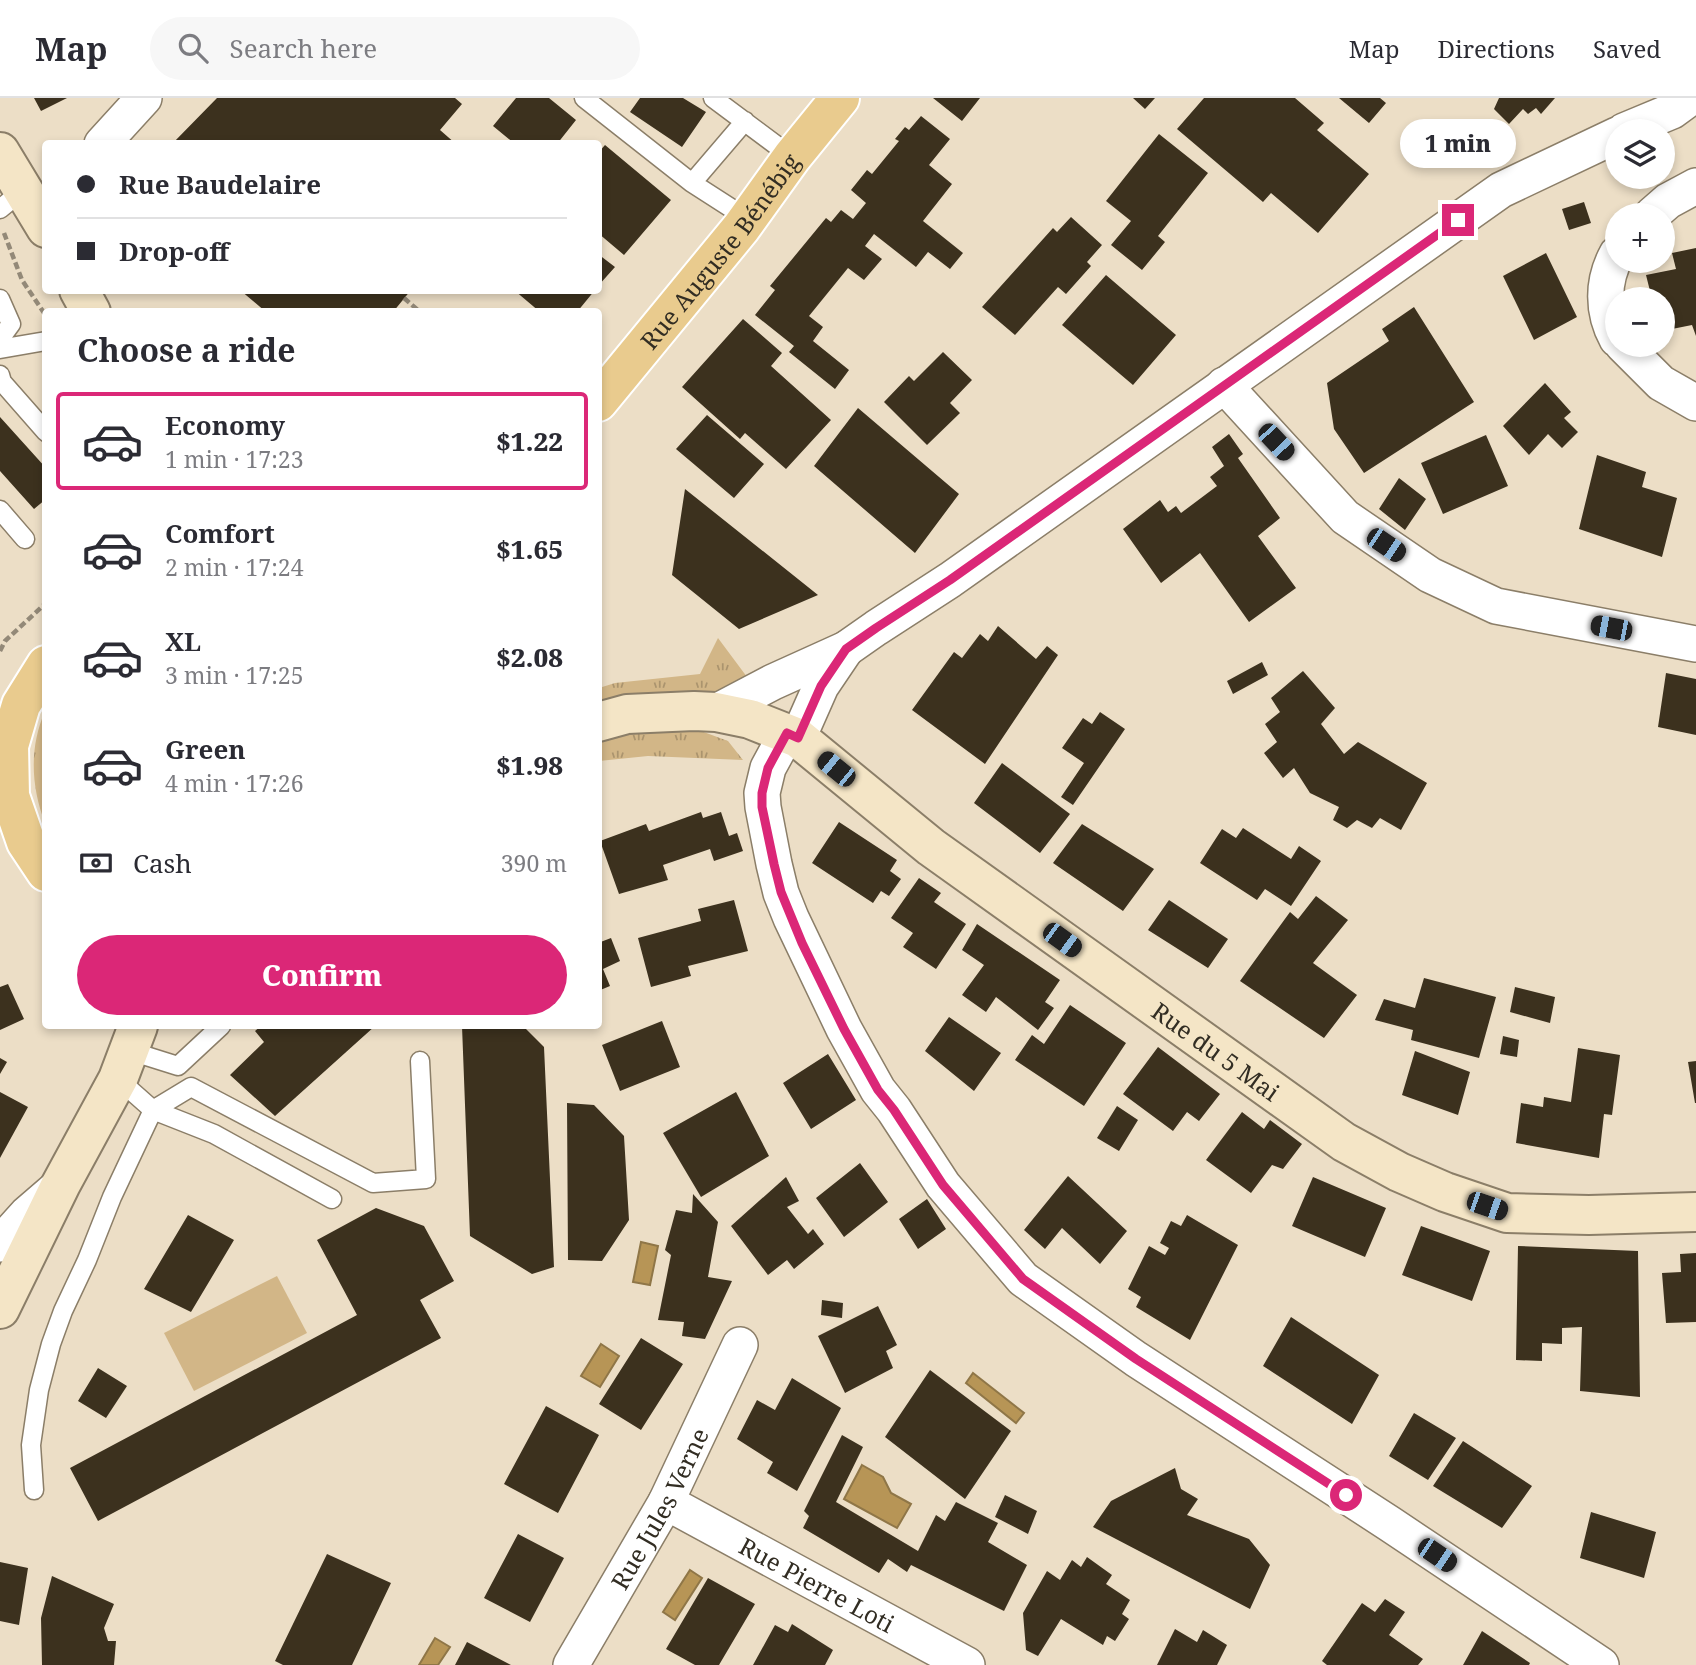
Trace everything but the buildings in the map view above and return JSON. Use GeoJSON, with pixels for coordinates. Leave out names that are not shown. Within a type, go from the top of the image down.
{"type":"FeatureCollection","features":[{"type":"Feature","properties":{"kind":"main road","name":"Rue Auguste Bénébig"},"geometry":{"type":"LineString","coordinates":[[602,397],[748,219],[792,157],[840,98]]}},
{"type":"Feature","properties":{"kind":"main road"},"geometry":{"type":"LineString","coordinates":[[0,152],[30,209]]}},
{"type":"Feature","properties":{"kind":"main road"},"geometry":{"type":"LineString","coordinates":[[24,852],[10,796],[5,749],[21,705],[42,671]]}},
{"type":"Feature","properties":{"kind":"main road"},"geometry":{"type":"LineString","coordinates":[[602,721],[627,714],[716,712],[750,719],[786,733]]}},
{"type":"Feature","properties":{"kind":"main road","name":"Rue du 5 Mai"},"geometry":{"type":"LineString","coordinates":[[786,733],[932,847],[1344,1142],[1399,1172],[1445,1192],[1507,1213],[1589,1215],[1696,1212]]}},
{"type":"Feature","properties":{"kind":"main road"},"geometry":{"type":"LineString","coordinates":[[68,1172],[107,1055],[124,1044]]}},
{"type":"Feature","properties":{"kind":"main road"},"geometry":{"type":"LineString","coordinates":[[0,1309],[68,1172],[124,1044]]}},
{"type":"Feature","properties":{"kind":"street"},"geometry":{"type":"LineString","coordinates":[[106,140],[144,98]]}},
{"type":"Feature","properties":{"kind":"street"},"geometry":{"type":"LineString","coordinates":[[1653,119],[1672,111],[1690,98]]}},
{"type":"Feature","properties":{"kind":"street"},"geometry":{"type":"LineString","coordinates":[[716,712],[846,649],[950,580],[1501,190],[1605,141]]}},
{"type":"Feature","properties":{"kind":"street"},"geometry":{"type":"LineString","coordinates":[[1666,203],[1696,186]]}},
{"type":"Feature","properties":{"kind":"street"},"geometry":{"type":"LineString","coordinates":[[1635,357],[1661,383],[1696,403]]}},
{"type":"Feature","properties":{"kind":"street"},"geometry":{"type":"LineString","coordinates":[[1224,385],[1345,517],[1430,575],[1496,606],[1696,644]]}},
{"type":"Feature","properties":{"kind":"street"},"geometry":{"type":"LineString","coordinates":[[846,649],[786,733],[768,768],[762,793],[762,807],[781,892],[844,1029],[878,1090],[943,1185],[1023,1279],[1136,1359],[1601,1665]]}},
{"type":"Feature","properties":{"kind":"street"},"geometry":{"type":"LineString","coordinates":[[786,733],[775,707],[793,673]]}},
{"type":"Feature","properties":{"kind":"street"},"geometry":{"type":"LineString","coordinates":[[0,1244],[68,1172]]}},
{"type":"Feature","properties":{"kind":"street","name":"Rue Jules Verne"},"geometry":{"type":"LineString","coordinates":[[570,1665],[666,1502],[740,1345]]}},
{"type":"Feature","properties":{"kind":"street","name":"Rue Pierre Loti"},"geometry":{"type":"LineString","coordinates":[[666,1502],[967,1665]]}},
{"type":"Feature","properties":{"kind":"lane"},"geometry":{"type":"LineString","coordinates":[[584,98],[692,183],[748,219]]}},
{"type":"Feature","properties":{"kind":"lane"},"geometry":{"type":"LineString","coordinates":[[713,98],[792,157]]}},
{"type":"Feature","properties":{"kind":"lane"},"geometry":{"type":"LineString","coordinates":[[692,183],[745,121]]}},
{"type":"Feature","properties":{"kind":"lane"},"geometry":{"type":"LineString","coordinates":[[0,299],[11,324],[0,339]]}},
{"type":"Feature","properties":{"kind":"lane"},"geometry":{"type":"LineString","coordinates":[[0,349],[42,342]]}},
{"type":"Feature","properties":{"kind":"lane"},"geometry":{"type":"LineString","coordinates":[[0,375],[2,382],[42,427]]}},
{"type":"Feature","properties":{"kind":"lane"},"geometry":{"type":"LineString","coordinates":[[0,510],[25,539]]}},
{"type":"Feature","properties":{"kind":"lane"},"geometry":{"type":"LineString","coordinates":[[124,1044],[143,1055],[178,1066],[218,1029]]}},
{"type":"Feature","properties":{"kind":"lane"},"geometry":{"type":"LineString","coordinates":[[124,1044],[153,1110],[214,1134],[331,1199]]}},
{"type":"Feature","properties":{"kind":"lane"},"geometry":{"type":"LineString","coordinates":[[34,1490],[31,1445],[39,1391],[51,1344],[112,1197],[153,1110],[191,1087],[373,1183],[426,1179],[420,1061]]}},
{"type":"Feature","properties":{"kind":"path"},"geometry":{"type":"LineString","coordinates":[[0,226],[22,280],[42,310]]}},
{"type":"Feature","properties":{"kind":"path"},"geometry":{"type":"LineString","coordinates":[[404,298],[415,308]]}},
{"type":"Feature","properties":{"kind":"path"},"geometry":{"type":"LineString","coordinates":[[0,651],[5,641],[42,607]]}},
{"type":"Feature","properties":{"kind":"green space"},"geometry":{"type":"Polygon","coordinates":[[[718,638],[750,681],[727,691],[648,698],[602,707],[602,687],[615,683],[700,674],[718,638]]]}},
{"type":"Feature","properties":{"kind":"green space"},"geometry":{"type":"Polygon","coordinates":[[[42,719],[42,815],[34,767],[42,719]]]}},
{"type":"Feature","properties":{"kind":"green space"},"geometry":{"type":"Polygon","coordinates":[[[640,726],[701,731],[728,741],[743,760],[648,756],[602,761],[602,735],[640,726]]]}},
{"type":"Feature","properties":{"kind":"green space"},"geometry":{"type":"Polygon","coordinates":[[[277,1276],[307,1333],[194,1391],[164,1333],[277,1276]]]}},
{"type":"Feature","properties":{"kind":"shaded area"},"geometry":{"type":"Polygon","coordinates":[[[641,1242],[658,1246],[650,1285],[633,1282],[641,1242]]]}},
{"type":"Feature","properties":{"kind":"shaded area"},"geometry":{"type":"Polygon","coordinates":[[[601,1344],[619,1356],[600,1387],[581,1376],[601,1344]]]}},
{"type":"Feature","properties":{"kind":"shaded area"},"geometry":{"type":"Polygon","coordinates":[[[973,1373],[1024,1413],[1016,1423],[966,1383],[973,1373]]]}},
{"type":"Feature","properties":{"kind":"shaded area"},"geometry":{"type":"Polygon","coordinates":[[[862,1465],[883,1477],[891,1493],[911,1504],[897,1528],[844,1499],[862,1465]]]}},
{"type":"Feature","properties":{"kind":"shaded area"},"geometry":{"type":"Polygon","coordinates":[[[690,1570],[702,1578],[675,1620],[663,1612],[690,1570]]]}},
{"type":"Feature","properties":{"kind":"shaded area"},"geometry":{"type":"Polygon","coordinates":[[[435,1638],[450,1647],[438,1665],[419,1665],[435,1638]]]}},
{"type":"Feature","properties":{"kind":"route"},"geometry":{"type":"LineString","coordinates":[[1346,1495],[1136,1359],[1023,1279],[943,1185],[878,1090],[844,1029],[802,943],[781,892],[762,807],[762,793],[768,768],[787,733],[798,738],[821,686],[846,649],[950,580],[1458,220]]}}]}
